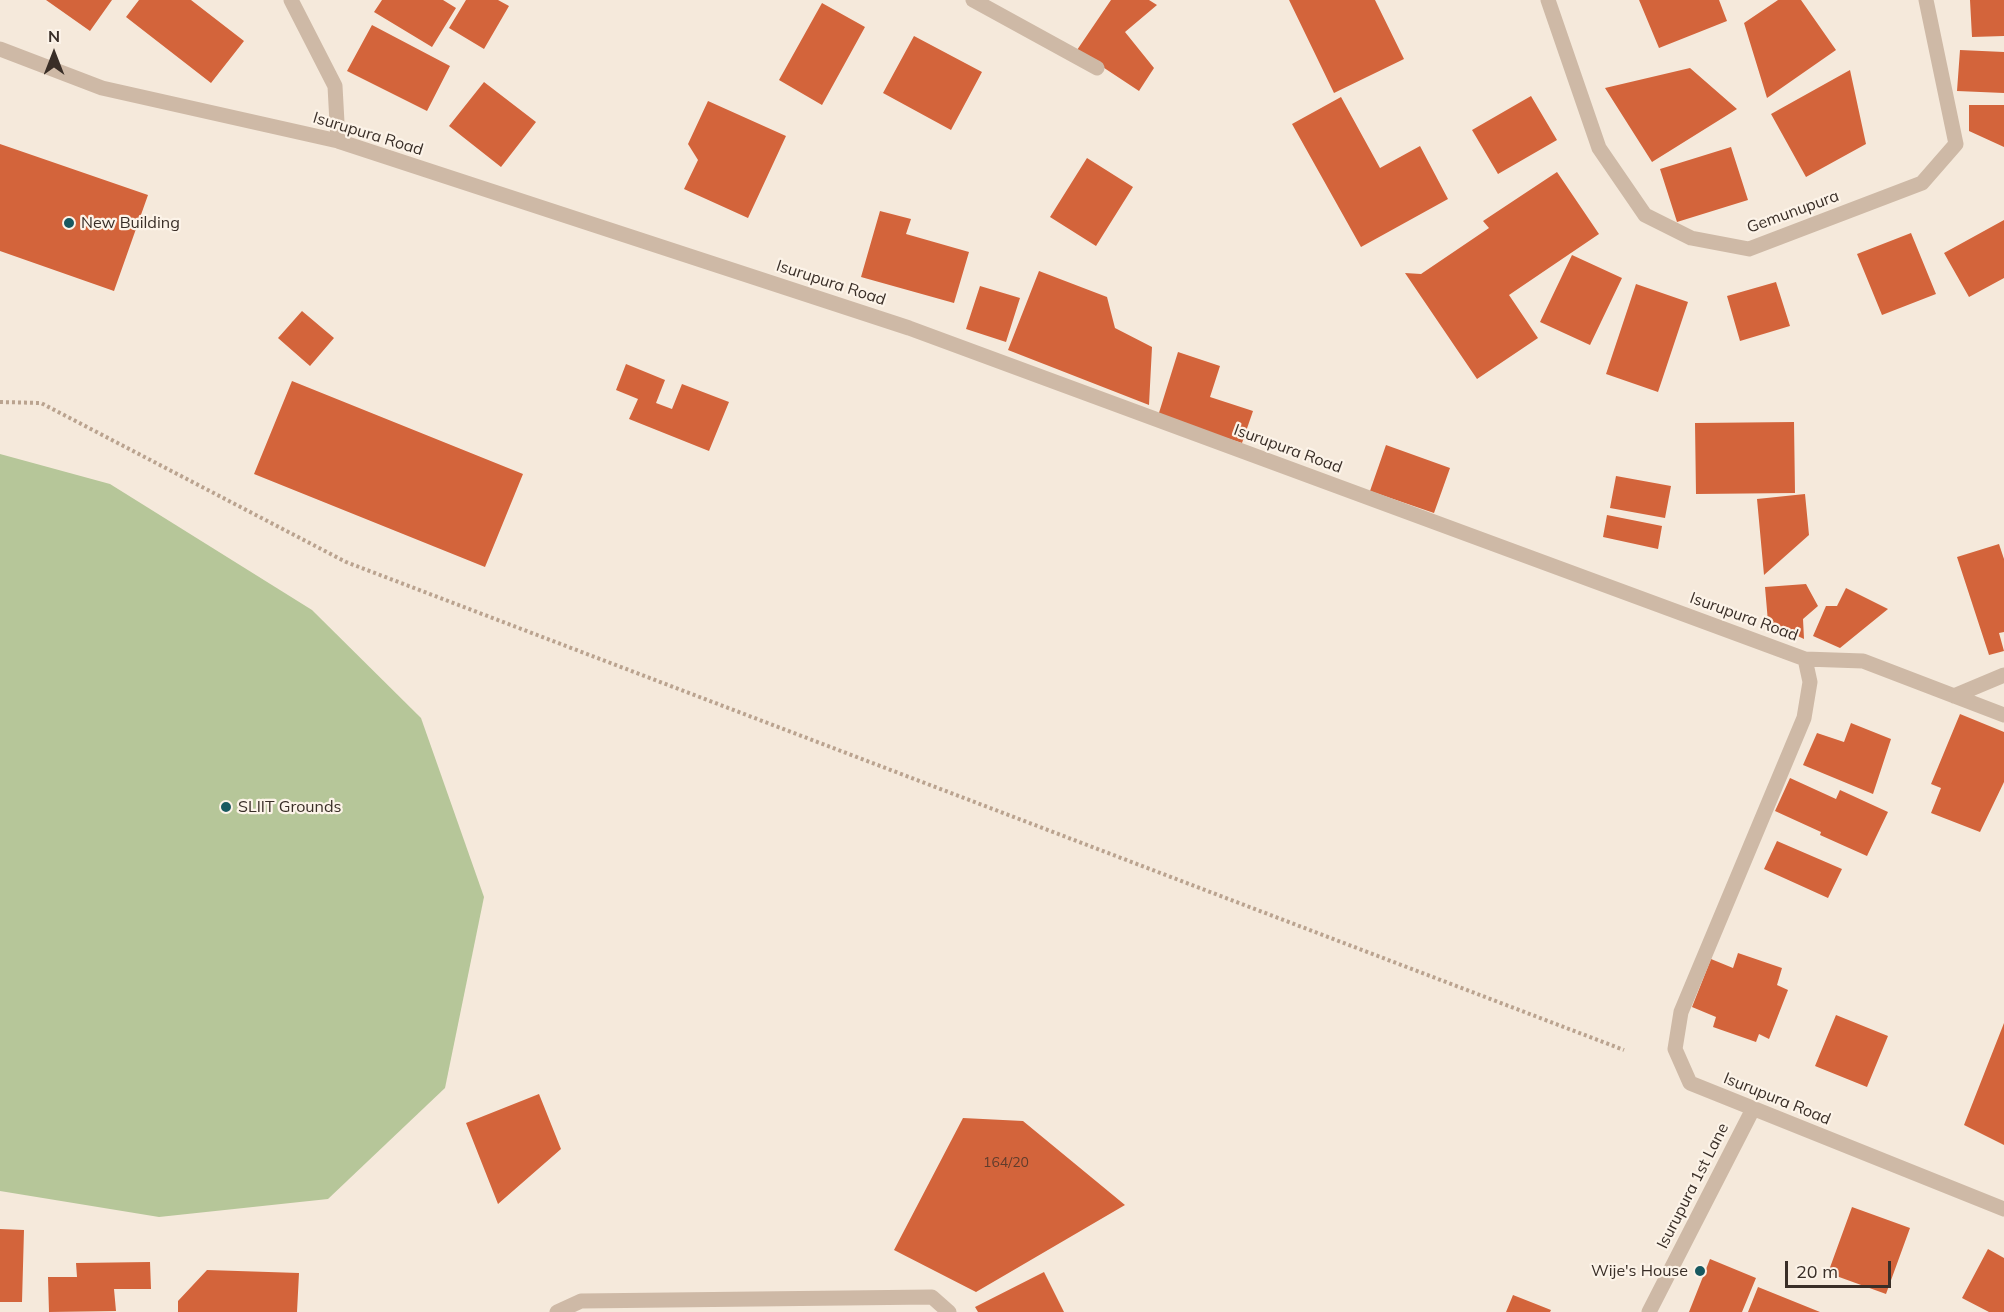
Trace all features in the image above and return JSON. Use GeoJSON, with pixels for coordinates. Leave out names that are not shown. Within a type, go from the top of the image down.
{"type":"FeatureCollection","features":[{"type":"Feature","properties":{"kind":"street"},"geometry":{"type":"LineString","coordinates":[[291,0],[336,86],[338,141]]}},
{"type":"Feature","properties":{"kind":"street"},"geometry":{"type":"LineString","coordinates":[[973,0],[1097,68]]}},
{"type":"Feature","properties":{"kind":"street","name":"Gemunupura"},"geometry":{"type":"LineString","coordinates":[[1548,0],[1599,148],[1645,215],[1691,238],[1749,249],[1922,183],[1956,144],[1926,0]]}},
{"type":"Feature","properties":{"kind":"street","name":"Isurupura Road"},"geometry":{"type":"LineString","coordinates":[[0,50],[102,87],[338,141],[909,328],[1805,659],[1810,682],[1804,718],[1681,1012],[1675,1049],[1690,1083],[2004,1209]]}},
{"type":"Feature","properties":{"kind":"street"},"geometry":{"type":"LineString","coordinates":[[1805,659],[1863,661],[2004,715]]}},
{"type":"Feature","properties":{"kind":"street"},"geometry":{"type":"LineString","coordinates":[[1954,696],[2004,675]]}},
{"type":"Feature","properties":{"kind":"street","name":"Isurupura 1st Lane"},"geometry":{"type":"LineString","coordinates":[[1649,1312],[1753,1109]]}},
{"type":"Feature","properties":{"kind":"street"},"geometry":{"type":"LineString","coordinates":[[557,1312],[581,1301],[932,1297],[948,1312]]}},
{"type":"Feature","properties":{"kind":"path"},"geometry":{"type":"LineString","coordinates":[[0,402],[40,403],[346,562],[1624,1050]]}},
{"type":"Feature","properties":{"kind":"green space","name":"SLIIT Grounds"},"geometry":{"type":"Polygon","coordinates":[[[0,454],[110,484],[312,610],[421,718],[484,897],[445,1088],[328,1199],[159,1217],[0,1191],[0,454]]]}},
{"type":"Feature","properties":{"kind":"building"},"geometry":{"type":"Polygon","coordinates":[[[46,0],[112,0],[90,31],[46,0]]]}},
{"type":"Feature","properties":{"kind":"building"},"geometry":{"type":"Polygon","coordinates":[[[139,0],[191,0],[244,41],[211,83],[126,17],[139,0]]]}},
{"type":"Feature","properties":{"kind":"building"},"geometry":{"type":"Polygon","coordinates":[[[382,0],[443,0],[456,8],[432,47],[374,12],[382,0]]]}},
{"type":"Feature","properties":{"kind":"building"},"geometry":{"type":"Polygon","coordinates":[[[466,0],[498,0],[509,6],[484,49],[449,28],[466,0]]]}},
{"type":"Feature","properties":{"kind":"building"},"geometry":{"type":"Polygon","coordinates":[[[1111,0],[1149,0],[1157,5],[1125,32],[1154,68],[1139,91],[1077,50],[1111,0]]]}},
{"type":"Feature","properties":{"kind":"building"},"geometry":{"type":"Polygon","coordinates":[[[1289,0],[1375,0],[1404,59],[1334,93],[1289,0]]]}},
{"type":"Feature","properties":{"kind":"building"},"geometry":{"type":"Polygon","coordinates":[[[1639,0],[1719,0],[1727,21],[1659,48],[1639,0]]]}},
{"type":"Feature","properties":{"kind":"building"},"geometry":{"type":"Polygon","coordinates":[[[1778,0],[1801,0],[1836,50],[1767,98],[1744,23],[1778,0]]]}},
{"type":"Feature","properties":{"kind":"building"},"geometry":{"type":"Polygon","coordinates":[[[1970,0],[2004,0],[2004,36],[1972,37],[1970,0]]]}},
{"type":"Feature","properties":{"kind":"building"},"geometry":{"type":"Polygon","coordinates":[[[822,3],[865,27],[822,105],[779,80],[822,3]]]}},
{"type":"Feature","properties":{"kind":"building"},"geometry":{"type":"Polygon","coordinates":[[[372,25],[450,66],[427,111],[347,71],[372,25]]]}},
{"type":"Feature","properties":{"kind":"building"},"geometry":{"type":"Polygon","coordinates":[[[914,36],[982,72],[951,130],[883,93],[914,36]]]}},
{"type":"Feature","properties":{"kind":"building"},"geometry":{"type":"Polygon","coordinates":[[[1960,50],[2004,52],[2004,93],[1957,91],[1960,50]]]}},
{"type":"Feature","properties":{"kind":"building"},"geometry":{"type":"Polygon","coordinates":[[[1690,68],[1737,109],[1652,162],[1605,88],[1690,68]]]}},
{"type":"Feature","properties":{"kind":"building"},"geometry":{"type":"Polygon","coordinates":[[[1850,70],[1866,144],[1806,177],[1771,114],[1850,70]]]}},
{"type":"Feature","properties":{"kind":"building"},"geometry":{"type":"Polygon","coordinates":[[[484,82],[536,122],[501,167],[449,126],[484,82]]]}},
{"type":"Feature","properties":{"kind":"building"},"geometry":{"type":"Polygon","coordinates":[[[1531,96],[1557,140],[1498,174],[1472,130],[1531,96]]]}},
{"type":"Feature","properties":{"kind":"building"},"geometry":{"type":"Polygon","coordinates":[[[1341,97],[1380,168],[1420,146],[1448,199],[1361,247],[1292,124],[1341,97]]]}},
{"type":"Feature","properties":{"kind":"building"},"geometry":{"type":"Polygon","coordinates":[[[708,101],[786,136],[748,218],[684,189],[698,160],[688,144],[708,101]]]}},
{"type":"Feature","properties":{"kind":"building"},"geometry":{"type":"Polygon","coordinates":[[[1969,105],[2004,105],[2004,147],[1969,131],[1969,105]]]}},
{"type":"Feature","properties":{"kind":"building","name":"New Building"},"geometry":{"type":"Polygon","coordinates":[[[0,144],[148,195],[114,291],[0,251],[0,144]]]}},
{"type":"Feature","properties":{"kind":"building"},"geometry":{"type":"Polygon","coordinates":[[[1731,147],[1748,200],[1677,222],[1660,169],[1731,147]]]}},
{"type":"Feature","properties":{"kind":"building"},"geometry":{"type":"Polygon","coordinates":[[[1087,158],[1133,187],[1096,246],[1050,217],[1087,158]]]}},
{"type":"Feature","properties":{"kind":"building"},"geometry":{"type":"Polygon","coordinates":[[[1557,172],[1599,234],[1509,295],[1538,338],[1477,379],[1405,273],[1421,274],[1489,228],[1483,221],[1557,172]]]}},
{"type":"Feature","properties":{"kind":"building"},"geometry":{"type":"Polygon","coordinates":[[[880,211],[911,219],[906,234],[969,252],[954,303],[861,277],[880,211]]]}},
{"type":"Feature","properties":{"kind":"building"},"geometry":{"type":"Polygon","coordinates":[[[2004,220],[2004,278],[1969,297],[1944,253],[2004,220]]]}},
{"type":"Feature","properties":{"kind":"building"},"geometry":{"type":"Polygon","coordinates":[[[1911,233],[1936,294],[1882,315],[1857,254],[1911,233]]]}},
{"type":"Feature","properties":{"kind":"building"},"geometry":{"type":"Polygon","coordinates":[[[1572,255],[1622,278],[1590,345],[1540,322],[1572,255]]]}},
{"type":"Feature","properties":{"kind":"building"},"geometry":{"type":"Polygon","coordinates":[[[1039,271],[1107,297],[1115,328],[1152,347],[1149,405],[1008,350],[1039,271]]]}},
{"type":"Feature","properties":{"kind":"building"},"geometry":{"type":"Polygon","coordinates":[[[1776,282],[1790,326],[1740,341],[1727,296],[1776,282]]]}},
{"type":"Feature","properties":{"kind":"building"},"geometry":{"type":"Polygon","coordinates":[[[1636,284],[1688,302],[1658,392],[1606,374],[1636,284]]]}},
{"type":"Feature","properties":{"kind":"building"},"geometry":{"type":"Polygon","coordinates":[[[980,286],[1020,298],[1006,342],[966,329],[980,286]]]}},
{"type":"Feature","properties":{"kind":"building"},"geometry":{"type":"Polygon","coordinates":[[[302,311],[334,338],[310,366],[278,338],[302,311]]]}},
{"type":"Feature","properties":{"kind":"building"},"geometry":{"type":"Polygon","coordinates":[[[1178,352],[1220,366],[1210,397],[1253,411],[1242,443],[1158,416],[1178,352]]]}},
{"type":"Feature","properties":{"kind":"building"},"geometry":{"type":"Polygon","coordinates":[[[626,364],[665,380],[656,403],[672,409],[682,384],[729,402],[709,451],[629,419],[638,399],[616,390],[626,364]]]}},
{"type":"Feature","properties":{"kind":"building"},"geometry":{"type":"Polygon","coordinates":[[[292,381],[523,474],[485,567],[254,474],[292,381]]]}},
{"type":"Feature","properties":{"kind":"building"},"geometry":{"type":"Polygon","coordinates":[[[1794,422],[1795,493],[1696,494],[1695,423],[1794,422]]]}},
{"type":"Feature","properties":{"kind":"building"},"geometry":{"type":"Polygon","coordinates":[[[1386,445],[1450,468],[1434,513],[1370,491],[1386,445]]]}},
{"type":"Feature","properties":{"kind":"building"},"geometry":{"type":"Polygon","coordinates":[[[1616,476],[1671,486],[1665,518],[1610,508],[1616,476]]]}},
{"type":"Feature","properties":{"kind":"building"},"geometry":{"type":"Polygon","coordinates":[[[1805,494],[1809,535],[1764,575],[1757,499],[1805,494]]]}},
{"type":"Feature","properties":{"kind":"building"},"geometry":{"type":"Polygon","coordinates":[[[1607,515],[1662,526],[1658,549],[1603,537],[1607,515]]]}},
{"type":"Feature","properties":{"kind":"building"},"geometry":{"type":"Polygon","coordinates":[[[1999,544],[2004,559],[2004,632],[1999,633],[2004,651],[1989,655],[1957,557],[1999,544]]]}},
{"type":"Feature","properties":{"kind":"building"},"geometry":{"type":"Polygon","coordinates":[[[1806,584],[1818,606],[1803,619],[1804,639],[1768,622],[1765,587],[1806,584]]]}},
{"type":"Feature","properties":{"kind":"building"},"geometry":{"type":"Polygon","coordinates":[[[1846,588],[1888,609],[1840,648],[1813,636],[1826,606],[1837,606],[1846,588]]]}},
{"type":"Feature","properties":{"kind":"building"},"geometry":{"type":"Polygon","coordinates":[[[1960,714],[2004,732],[2004,782],[1980,832],[1931,813],[1941,788],[1931,784],[1960,714]]]}},
{"type":"Feature","properties":{"kind":"building"},"geometry":{"type":"Polygon","coordinates":[[[1851,723],[1891,739],[1873,794],[1803,765],[1817,733],[1844,742],[1851,723]]]}},
{"type":"Feature","properties":{"kind":"building"},"geometry":{"type":"Polygon","coordinates":[[[1790,778],[1836,799],[1840,790],[1888,812],[1867,856],[1775,811],[1790,778]]]}},
{"type":"Feature","properties":{"kind":"building"},"geometry":{"type":"Polygon","coordinates":[[[1777,841],[1842,869],[1828,898],[1764,869],[1777,841]]]}},
{"type":"Feature","properties":{"kind":"building"},"geometry":{"type":"Polygon","coordinates":[[[1738,953],[1782,968],[1777,985],[1788,990],[1769,1039],[1759,1034],[1756,1042],[1713,1027],[1716,1017],[1692,1007],[1711,959],[1733,968],[1738,953]]]}},
{"type":"Feature","properties":{"kind":"building"},"geometry":{"type":"Polygon","coordinates":[[[1836,1015],[1888,1036],[1867,1087],[1815,1066],[1836,1015]]]}},
{"type":"Feature","properties":{"kind":"building"},"geometry":{"type":"Polygon","coordinates":[[[2004,1023],[2004,1145],[1964,1125],[2004,1023]]]}},
{"type":"Feature","properties":{"kind":"building"},"geometry":{"type":"Polygon","coordinates":[[[539,1094],[561,1149],[498,1204],[466,1123],[539,1094]]]}},
{"type":"Feature","properties":{"kind":"building"},"geometry":{"type":"Polygon","coordinates":[[[963,1118],[1023,1121],[1125,1205],[976,1292],[894,1250],[963,1118]]]}},
{"type":"Feature","properties":{"kind":"building"},"geometry":{"type":"Polygon","coordinates":[[[1852,1207],[1910,1228],[1886,1294],[1828,1273],[1852,1207]]]}},
{"type":"Feature","properties":{"kind":"building"},"geometry":{"type":"Polygon","coordinates":[[[0,1229],[24,1230],[22,1302],[0,1302],[0,1229]]]}},
{"type":"Feature","properties":{"kind":"building"},"geometry":{"type":"Polygon","coordinates":[[[1988,1249],[2004,1258],[2004,1312],[1989,1312],[1962,1298],[1988,1249]]]}},
{"type":"Feature","properties":{"kind":"building"},"geometry":{"type":"Polygon","coordinates":[[[1710,1259],[1756,1278],[1742,1312],[1689,1312],[1710,1259]]]}},
{"type":"Feature","properties":{"kind":"building"},"geometry":{"type":"Polygon","coordinates":[[[150,1262],[151,1289],[114,1289],[116,1311],[49,1312],[48,1277],[77,1277],[76,1263],[150,1262]]]}},
{"type":"Feature","properties":{"kind":"building"},"geometry":{"type":"Polygon","coordinates":[[[207,1270],[299,1273],[297,1312],[178,1312],[178,1301],[207,1270]]]}},
{"type":"Feature","properties":{"kind":"building"},"geometry":{"type":"Polygon","coordinates":[[[1044,1272],[1064,1312],[978,1312],[975,1307],[1044,1272]]]}},
{"type":"Feature","properties":{"kind":"building"},"geometry":{"type":"Polygon","coordinates":[[[1758,1287],[1820,1312],[1748,1312],[1758,1287]]]}},
{"type":"Feature","properties":{"kind":"building"},"geometry":{"type":"Polygon","coordinates":[[[1513,1295],[1551,1310],[1550,1312],[1506,1312],[1513,1295]]]}},
{"type":"Feature","properties":{"kind":"place","name":"New Building"},"geometry":{"type":"Point","coordinates":[69,223]}},
{"type":"Feature","properties":{"kind":"place","name":"SLIIT Grounds"},"geometry":{"type":"Point","coordinates":[226,807]}},
{"type":"Feature","properties":{"kind":"place","name":"Wije's House"},"geometry":{"type":"Point","coordinates":[1700,1271]}}]}
